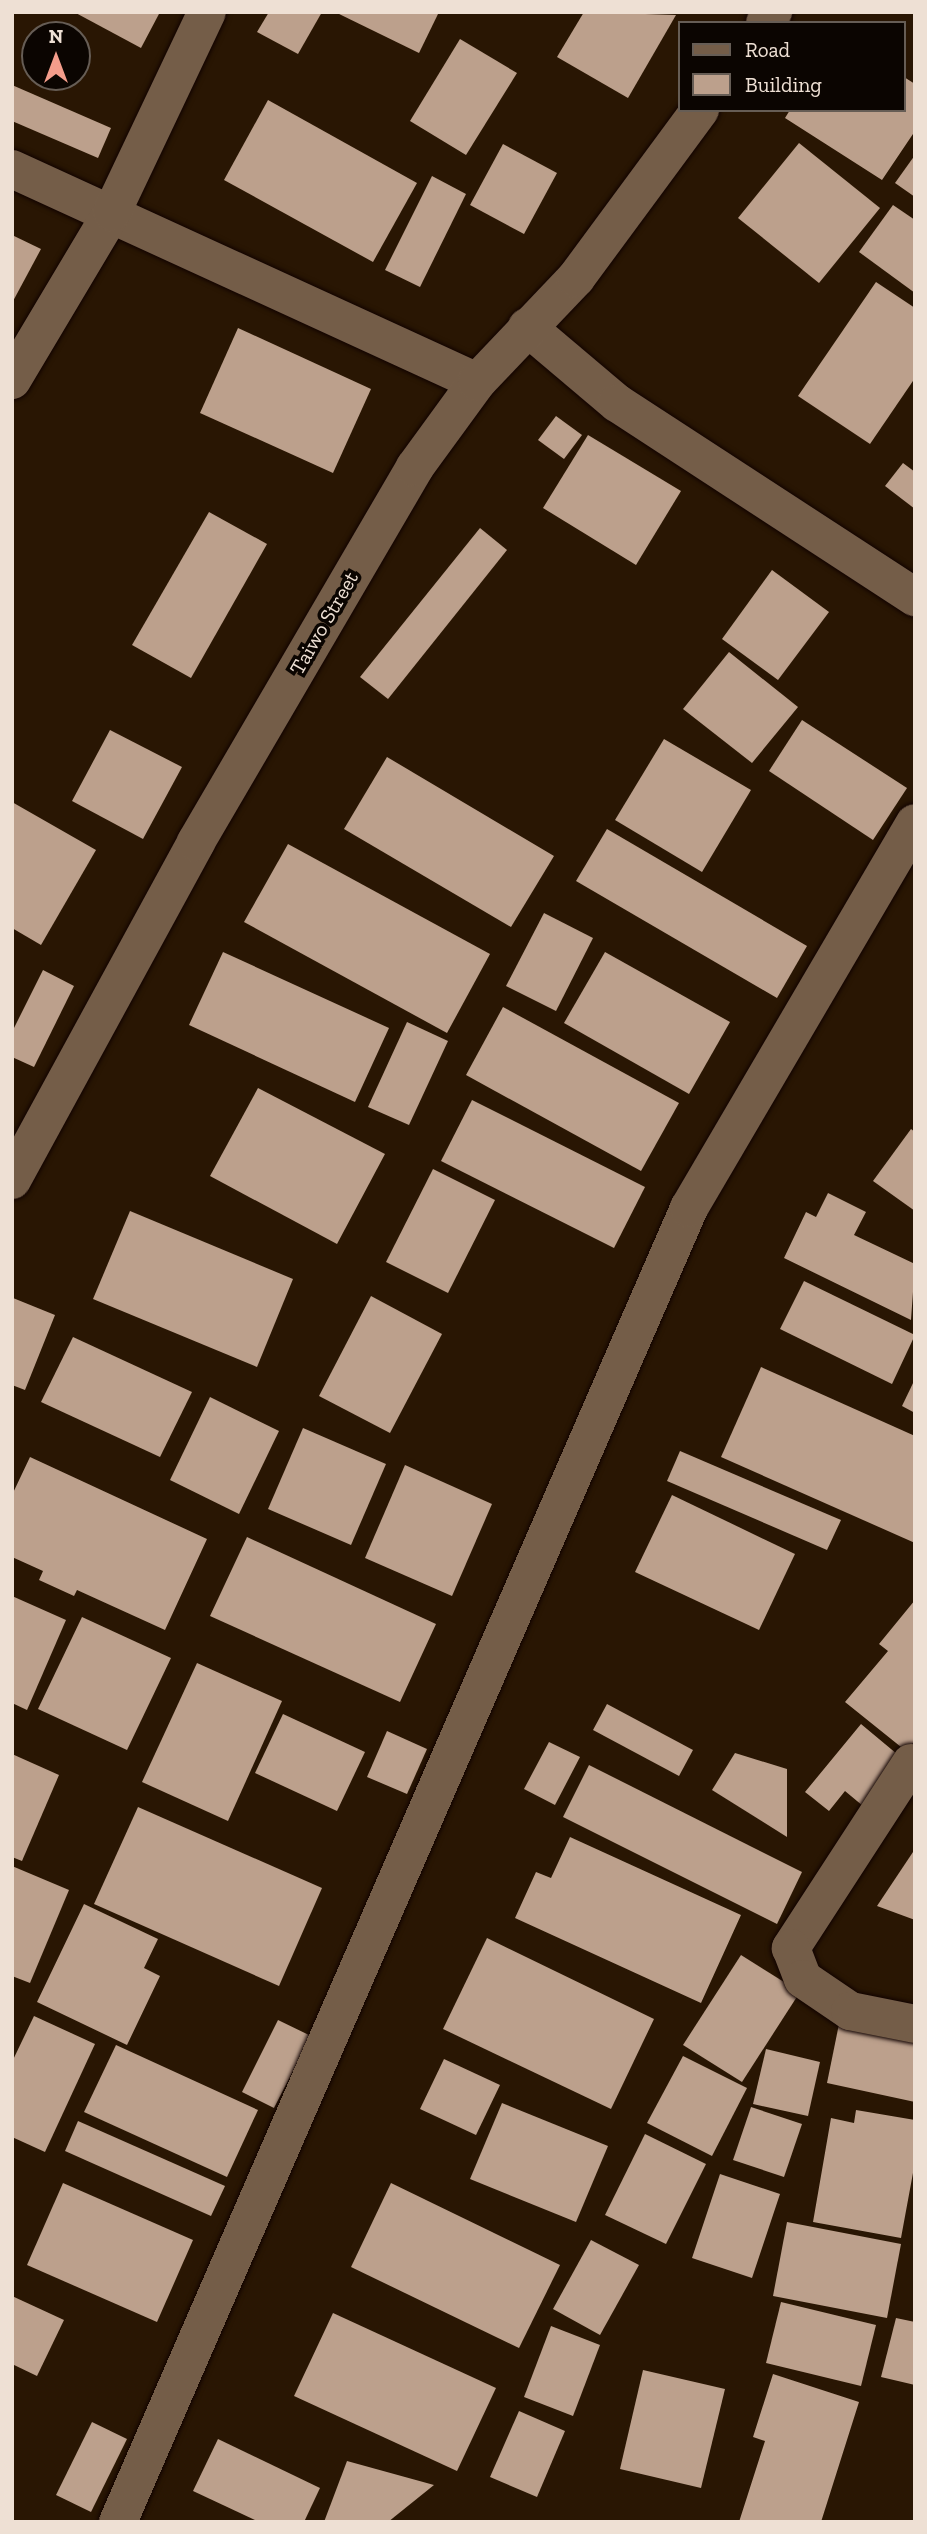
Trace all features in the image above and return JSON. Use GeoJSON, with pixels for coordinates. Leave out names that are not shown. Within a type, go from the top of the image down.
{"type":"FeatureCollection","features":[{"type":"Feature","properties":{"kind":"street"},"geometry":{"type":"LineString","coordinates":[[12,380],[112,212],[207,12]]}},
{"type":"Feature","properties":{"kind":"street","name":"Taiwo Street"},"geometry":{"type":"LineString","coordinates":[[12,1180],[223,795],[415,467],[477,382],[576,278],[699,112]]}},
{"type":"Feature","properties":{"kind":"street"},"geometry":{"type":"LineString","coordinates":[[12,169],[112,212],[477,382]]}},
{"type":"Feature","properties":{"kind":"street"},"geometry":{"type":"LineString","coordinates":[[527,327],[617,403],[915,597]]}},
{"type":"Feature","properties":{"kind":"street"},"geometry":{"type":"LineString","coordinates":[[118,2522],[689,1208],[915,824]]}},
{"type":"Feature","properties":{"kind":"street"},"geometry":{"type":"LineString","coordinates":[[911,1763],[791,1948],[803,1979],[850,2011],[915,2024]]}},
{"type":"Feature","properties":{"kind":"building"},"geometry":{"type":"Polygon","coordinates":[[[74,12],[160,12],[141,48],[74,12]]]}},
{"type":"Feature","properties":{"kind":"building"},"geometry":{"type":"Polygon","coordinates":[[[269,12],[322,12],[298,54],[257,32],[269,12]]]}},
{"type":"Feature","properties":{"kind":"building"},"geometry":{"type":"Polygon","coordinates":[[[335,12],[433,12],[438,14],[419,53],[335,12]]]}},
{"type":"Feature","properties":{"kind":"building"},"geometry":{"type":"Polygon","coordinates":[[[584,12],[676,15],[628,98],[557,57],[584,12]]]}},
{"type":"Feature","properties":{"kind":"building"},"geometry":{"type":"Polygon","coordinates":[[[460,39],[517,73],[466,155],[410,121],[460,39]]]}},
{"type":"Feature","properties":{"kind":"building"},"geometry":{"type":"Polygon","coordinates":[[[906,78],[915,84],[915,131],[882,180],[785,118],[789,112],[906,112],[906,78]]]}},
{"type":"Feature","properties":{"kind":"building"},"geometry":{"type":"Polygon","coordinates":[[[12,85],[111,128],[98,158],[12,121],[12,85]]]}},
{"type":"Feature","properties":{"kind":"building"},"geometry":{"type":"Polygon","coordinates":[[[268,100],[417,183],[373,262],[224,180],[268,100]]]}},
{"type":"Feature","properties":{"kind":"building"},"geometry":{"type":"Polygon","coordinates":[[[799,143],[880,208],[819,283],[738,218],[799,143]]]}},
{"type":"Feature","properties":{"kind":"building"},"geometry":{"type":"Polygon","coordinates":[[[503,144],[557,173],[524,234],[470,205],[503,144]]]}},
{"type":"Feature","properties":{"kind":"building"},"geometry":{"type":"Polygon","coordinates":[[[915,155],[915,197],[895,183],[915,155]]]}},
{"type":"Feature","properties":{"kind":"building"},"geometry":{"type":"Polygon","coordinates":[[[432,176],[466,194],[420,287],[385,270],[432,176]]]}},
{"type":"Feature","properties":{"kind":"building"},"geometry":{"type":"Polygon","coordinates":[[[893,205],[915,220],[915,293],[859,252],[893,205]]]}},
{"type":"Feature","properties":{"kind":"building"},"geometry":{"type":"Polygon","coordinates":[[[12,235],[41,249],[12,303],[12,235]]]}},
{"type":"Feature","properties":{"kind":"building"},"geometry":{"type":"Polygon","coordinates":[[[876,282],[915,308],[915,378],[870,444],[798,396],[876,282]]]}},
{"type":"Feature","properties":{"kind":"building"},"geometry":{"type":"Polygon","coordinates":[[[238,328],[371,389],[333,473],[200,413],[238,328]]]}},
{"type":"Feature","properties":{"kind":"building"},"geometry":{"type":"Polygon","coordinates":[[[556,416],[582,435],[564,459],[538,440],[556,416]]]}},
{"type":"Feature","properties":{"kind":"building"},"geometry":{"type":"Polygon","coordinates":[[[588,435],[681,491],[636,565],[543,508],[588,435]]]}},
{"type":"Feature","properties":{"kind":"building"},"geometry":{"type":"Polygon","coordinates":[[[903,463],[915,472],[915,509],[885,486],[903,463]]]}},
{"type":"Feature","properties":{"kind":"building"},"geometry":{"type":"Polygon","coordinates":[[[209,512],[267,544],[191,678],[132,645],[209,512]]]}},
{"type":"Feature","properties":{"kind":"building"},"geometry":{"type":"Polygon","coordinates":[[[480,528],[507,550],[388,699],[360,677],[480,528]]]}},
{"type":"Feature","properties":{"kind":"building"},"geometry":{"type":"Polygon","coordinates":[[[772,570],[829,612],[778,680],[722,639],[772,570]]]}},
{"type":"Feature","properties":{"kind":"building"},"geometry":{"type":"Polygon","coordinates":[[[729,652],[798,707],[752,763],[683,709],[729,652]]]}},
{"type":"Feature","properties":{"kind":"building"},"geometry":{"type":"Polygon","coordinates":[[[802,720],[907,788],[873,840],[769,771],[802,720]]]}},
{"type":"Feature","properties":{"kind":"building"},"geometry":{"type":"Polygon","coordinates":[[[110,730],[182,767],[143,839],[72,801],[110,730]]]}},
{"type":"Feature","properties":{"kind":"building"},"geometry":{"type":"Polygon","coordinates":[[[664,739],[751,790],[702,872],[615,820],[664,739]]]}},
{"type":"Feature","properties":{"kind":"building"},"geometry":{"type":"Polygon","coordinates":[[[387,757],[554,856],[511,927],[344,829],[387,757]]]}},
{"type":"Feature","properties":{"kind":"building"},"geometry":{"type":"Polygon","coordinates":[[[12,802],[96,850],[41,945],[12,928],[12,802]]]}},
{"type":"Feature","properties":{"kind":"building"},"geometry":{"type":"Polygon","coordinates":[[[607,829],[807,946],[777,998],[576,881],[607,829]]]}},
{"type":"Feature","properties":{"kind":"building"},"geometry":{"type":"Polygon","coordinates":[[[288,844],[490,954],[447,1033],[244,922],[288,844]]]}},
{"type":"Feature","properties":{"kind":"building"},"geometry":{"type":"Polygon","coordinates":[[[544,913],[593,938],[556,1011],[506,986],[544,913]]]}},
{"type":"Feature","properties":{"kind":"building"},"geometry":{"type":"Polygon","coordinates":[[[223,952],[389,1028],[355,1102],[189,1025],[223,952]]]}},
{"type":"Feature","properties":{"kind":"building"},"geometry":{"type":"Polygon","coordinates":[[[605,952],[730,1022],[689,1094],[564,1023],[605,952]]]}},
{"type":"Feature","properties":{"kind":"building"},"geometry":{"type":"Polygon","coordinates":[[[43,970],[74,986],[34,1067],[12,1057],[12,1032],[43,970]]]}},
{"type":"Feature","properties":{"kind":"building"},"geometry":{"type":"Polygon","coordinates":[[[503,1007],[679,1103],[641,1171],[466,1075],[503,1007]]]}},
{"type":"Feature","properties":{"kind":"building"},"geometry":{"type":"Polygon","coordinates":[[[407,1022],[448,1041],[409,1125],[368,1107],[407,1022]]]}},
{"type":"Feature","properties":{"kind":"building"},"geometry":{"type":"Polygon","coordinates":[[[258,1088],[385,1154],[337,1244],[210,1176],[258,1088]]]}},
{"type":"Feature","properties":{"kind":"building"},"geometry":{"type":"Polygon","coordinates":[[[472,1100],[645,1187],[614,1248],[441,1161],[472,1100]]]}},
{"type":"Feature","properties":{"kind":"building"},"geometry":{"type":"Polygon","coordinates":[[[911,1129],[915,1132],[915,1211],[873,1181],[911,1129]]]}},
{"type":"Feature","properties":{"kind":"building"},"geometry":{"type":"Polygon","coordinates":[[[433,1169],[495,1200],[448,1293],[386,1262],[433,1169]]]}},
{"type":"Feature","properties":{"kind":"building"},"geometry":{"type":"Polygon","coordinates":[[[828,1193],[866,1212],[854,1235],[915,1264],[911,1320],[784,1258],[806,1212],[816,1217],[828,1193]]]}},
{"type":"Feature","properties":{"kind":"building"},"geometry":{"type":"Polygon","coordinates":[[[130,1211],[293,1279],[257,1367],[93,1299],[130,1211]]]}},
{"type":"Feature","properties":{"kind":"building"},"geometry":{"type":"Polygon","coordinates":[[[804,1281],[915,1335],[892,1384],[780,1329],[804,1281]]]}},
{"type":"Feature","properties":{"kind":"building"},"geometry":{"type":"Polygon","coordinates":[[[371,1296],[442,1334],[390,1433],[319,1396],[371,1296]]]}},
{"type":"Feature","properties":{"kind":"building"},"geometry":{"type":"Polygon","coordinates":[[[13,1298],[55,1315],[25,1390],[12,1385],[13,1298]]]}},
{"type":"Feature","properties":{"kind":"building"},"geometry":{"type":"Polygon","coordinates":[[[73,1337],[192,1392],[160,1457],[41,1402],[73,1337]]]}},
{"type":"Feature","properties":{"kind":"building"},"geometry":{"type":"Polygon","coordinates":[[[761,1367],[915,1436],[915,1543],[721,1457],[761,1367]]]}},
{"type":"Feature","properties":{"kind":"building"},"geometry":{"type":"Polygon","coordinates":[[[915,1379],[915,1413],[902,1406],[915,1379]]]}},
{"type":"Feature","properties":{"kind":"building"},"geometry":{"type":"Polygon","coordinates":[[[210,1397],[279,1431],[239,1514],[170,1480],[210,1397]]]}},
{"type":"Feature","properties":{"kind":"building"},"geometry":{"type":"Polygon","coordinates":[[[303,1428],[386,1464],[351,1545],[268,1509],[303,1428]]]}},
{"type":"Feature","properties":{"kind":"building"},"geometry":{"type":"Polygon","coordinates":[[[680,1451],[841,1520],[827,1550],[667,1481],[680,1451]]]}},
{"type":"Feature","properties":{"kind":"building"},"geometry":{"type":"Polygon","coordinates":[[[30,1457],[207,1539],[165,1630],[77,1590],[74,1596],[39,1580],[43,1571],[12,1557],[12,1495],[30,1457]]]}},
{"type":"Feature","properties":{"kind":"building"},"geometry":{"type":"Polygon","coordinates":[[[405,1465],[492,1504],[452,1596],[365,1558],[405,1465]]]}},
{"type":"Feature","properties":{"kind":"building"},"geometry":{"type":"Polygon","coordinates":[[[672,1495],[795,1554],[759,1630],[635,1572],[672,1495]]]}},
{"type":"Feature","properties":{"kind":"building"},"geometry":{"type":"Polygon","coordinates":[[[247,1537],[436,1624],[400,1702],[210,1616],[247,1537]]]}},
{"type":"Feature","properties":{"kind":"building"},"geometry":{"type":"Polygon","coordinates":[[[12,1596],[66,1620],[27,1710],[12,1703],[12,1596]]]}},
{"type":"Feature","properties":{"kind":"building"},"geometry":{"type":"Polygon","coordinates":[[[915,1600],[915,1741],[906,1751],[845,1702],[888,1651],[879,1644],[915,1600]]]}},
{"type":"Feature","properties":{"kind":"building"},"geometry":{"type":"Polygon","coordinates":[[[82,1617],[171,1658],[127,1750],[38,1709],[82,1617]]]}},
{"type":"Feature","properties":{"kind":"building"},"geometry":{"type":"Polygon","coordinates":[[[197,1663],[282,1701],[228,1821],[142,1782],[197,1663]]]}},
{"type":"Feature","properties":{"kind":"building"},"geometry":{"type":"Polygon","coordinates":[[[607,1704],[693,1750],[679,1776],[593,1730],[607,1704]]]}},
{"type":"Feature","properties":{"kind":"building"},"geometry":{"type":"Polygon","coordinates":[[[283,1714],[365,1752],[337,1811],[255,1773],[283,1714]]]}},
{"type":"Feature","properties":{"kind":"building"},"geometry":{"type":"Polygon","coordinates":[[[861,1724],[903,1759],[863,1806],[845,1791],[829,1811],[805,1792],[861,1724]]]}},
{"type":"Feature","properties":{"kind":"building"},"geometry":{"type":"Polygon","coordinates":[[[387,1731],[427,1749],[407,1794],[367,1777],[387,1731]]]}},
{"type":"Feature","properties":{"kind":"building"},"geometry":{"type":"Polygon","coordinates":[[[549,1742],[580,1757],[555,1805],[524,1789],[549,1742]]]}},
{"type":"Feature","properties":{"kind":"building"},"geometry":{"type":"Polygon","coordinates":[[[735,1753],[787,1769],[787,1837],[712,1790],[735,1753]]]}},
{"type":"Feature","properties":{"kind":"building"},"geometry":{"type":"Polygon","coordinates":[[[12,1754],[59,1775],[22,1861],[12,1857],[12,1754]]]}},
{"type":"Feature","properties":{"kind":"building"},"geometry":{"type":"Polygon","coordinates":[[[589,1765],[802,1872],[777,1924],[563,1817],[589,1765]]]}},
{"type":"Feature","properties":{"kind":"building"},"geometry":{"type":"Polygon","coordinates":[[[138,1807],[322,1888],[279,1986],[94,1904],[138,1807]]]}},
{"type":"Feature","properties":{"kind":"building"},"geometry":{"type":"Polygon","coordinates":[[[570,1837],[741,1915],[701,2003],[515,1918],[536,1872],[551,1878],[570,1837]]]}},
{"type":"Feature","properties":{"kind":"building"},"geometry":{"type":"Polygon","coordinates":[[[915,1849],[915,1920],[877,1906],[915,1849]]]}},
{"type":"Feature","properties":{"kind":"building"},"geometry":{"type":"Polygon","coordinates":[[[12,1866],[69,1890],[30,1983],[12,1976],[12,1866]]]}},
{"type":"Feature","properties":{"kind":"building"},"geometry":{"type":"Polygon","coordinates":[[[84,1904],[158,1939],[144,1968],[160,1976],[127,2045],[37,2002],[84,1904]]]}},
{"type":"Feature","properties":{"kind":"building"},"geometry":{"type":"Polygon","coordinates":[[[487,1938],[654,2019],[611,2109],[443,2029],[487,1938]]]}},
{"type":"Feature","properties":{"kind":"building"},"geometry":{"type":"Polygon","coordinates":[[[741,1955],[800,1992],[742,2082],[683,2045],[741,1955]]]}},
{"type":"Feature","properties":{"kind":"building"},"geometry":{"type":"Polygon","coordinates":[[[34,2016],[95,2044],[45,2152],[12,2137],[12,2062],[34,2016]]]}},
{"type":"Feature","properties":{"kind":"building"},"geometry":{"type":"Polygon","coordinates":[[[278,2020],[311,2036],[274,2108],[242,2092],[278,2020]]]}},
{"type":"Feature","properties":{"kind":"building"},"geometry":{"type":"Polygon","coordinates":[[[839,2024],[915,2041],[915,2102],[827,2083],[839,2024]]]}},
{"type":"Feature","properties":{"kind":"building"},"geometry":{"type":"Polygon","coordinates":[[[116,2045],[258,2110],[227,2177],[84,2112],[116,2045]]]}},
{"type":"Feature","properties":{"kind":"building"},"geometry":{"type":"Polygon","coordinates":[[[766,2049],[820,2062],[808,2116],[753,2104],[766,2049]]]}},
{"type":"Feature","properties":{"kind":"building"},"geometry":{"type":"Polygon","coordinates":[[[683,2056],[747,2088],[712,2156],[647,2123],[683,2056]]]}},
{"type":"Feature","properties":{"kind":"building"},"geometry":{"type":"Polygon","coordinates":[[[444,2059],[500,2085],[476,2135],[420,2109],[444,2059]]]}},
{"type":"Feature","properties":{"kind":"building"},"geometry":{"type":"Polygon","coordinates":[[[502,2103],[608,2146],[576,2222],[470,2179],[502,2103]]]}},
{"type":"Feature","properties":{"kind":"building"},"geometry":{"type":"Polygon","coordinates":[[[751,2107],[802,2124],[784,2177],[733,2160],[751,2107]]]}},
{"type":"Feature","properties":{"kind":"building"},"geometry":{"type":"Polygon","coordinates":[[[856,2110],[915,2120],[915,2162],[901,2238],[813,2222],[831,2118],[854,2123],[856,2110]]]}},
{"type":"Feature","properties":{"kind":"building"},"geometry":{"type":"Polygon","coordinates":[[[78,2121],[225,2186],[211,2216],[65,2151],[78,2121]]]}},
{"type":"Feature","properties":{"kind":"building"},"geometry":{"type":"Polygon","coordinates":[[[645,2134],[706,2164],[666,2244],[605,2215],[645,2134]]]}},
{"type":"Feature","properties":{"kind":"building"},"geometry":{"type":"Polygon","coordinates":[[[720,2174],[780,2194],[752,2278],[692,2258],[720,2174]]]}},
{"type":"Feature","properties":{"kind":"building"},"geometry":{"type":"Polygon","coordinates":[[[63,2183],[193,2240],[157,2322],[27,2265],[63,2183]]]}},
{"type":"Feature","properties":{"kind":"building"},"geometry":{"type":"Polygon","coordinates":[[[391,2183],[560,2265],[519,2348],[351,2267],[391,2183]]]}},
{"type":"Feature","properties":{"kind":"building"},"geometry":{"type":"Polygon","coordinates":[[[787,2222],[901,2244],[887,2318],[773,2296],[787,2222]]]}},
{"type":"Feature","properties":{"kind":"building"},"geometry":{"type":"Polygon","coordinates":[[[591,2240],[639,2265],[600,2335],[553,2309],[591,2240]]]}},
{"type":"Feature","properties":{"kind":"building"},"geometry":{"type":"Polygon","coordinates":[[[12,2296],[64,2320],[37,2376],[12,2364],[12,2296]]]}},
{"type":"Feature","properties":{"kind":"building"},"geometry":{"type":"Polygon","coordinates":[[[781,2302],[876,2325],[861,2386],[766,2363],[781,2302]]]}},
{"type":"Feature","properties":{"kind":"building"},"geometry":{"type":"Polygon","coordinates":[[[333,2313],[496,2388],[457,2471],[294,2396],[333,2313]]]}},
{"type":"Feature","properties":{"kind":"building"},"geometry":{"type":"Polygon","coordinates":[[[896,2318],[915,2322],[915,2385],[881,2377],[896,2318]]]}},
{"type":"Feature","properties":{"kind":"building"},"geometry":{"type":"Polygon","coordinates":[[[551,2326],[600,2345],[573,2416],[524,2397],[551,2326]]]}},
{"type":"Feature","properties":{"kind":"building"},"geometry":{"type":"Polygon","coordinates":[[[643,2370],[725,2389],[701,2488],[620,2469],[643,2370]]]}},
{"type":"Feature","properties":{"kind":"building"},"geometry":{"type":"Polygon","coordinates":[[[773,2374],[859,2402],[821,2522],[739,2522],[765,2441],[753,2437],[773,2374]]]}},
{"type":"Feature","properties":{"kind":"building"},"geometry":{"type":"Polygon","coordinates":[[[519,2411],[565,2431],[537,2497],[490,2477],[519,2411]]]}},
{"type":"Feature","properties":{"kind":"building"},"geometry":{"type":"Polygon","coordinates":[[[92,2422],[127,2439],[91,2512],[56,2495],[92,2422]]]}},
{"type":"Feature","properties":{"kind":"building"},"geometry":{"type":"Polygon","coordinates":[[[218,2439],[320,2488],[304,2522],[259,2522],[193,2491],[218,2439]]]}},
{"type":"Feature","properties":{"kind":"building"},"geometry":{"type":"Polygon","coordinates":[[[347,2461],[434,2485],[388,2522],[324,2522],[347,2461]]]}}]}
